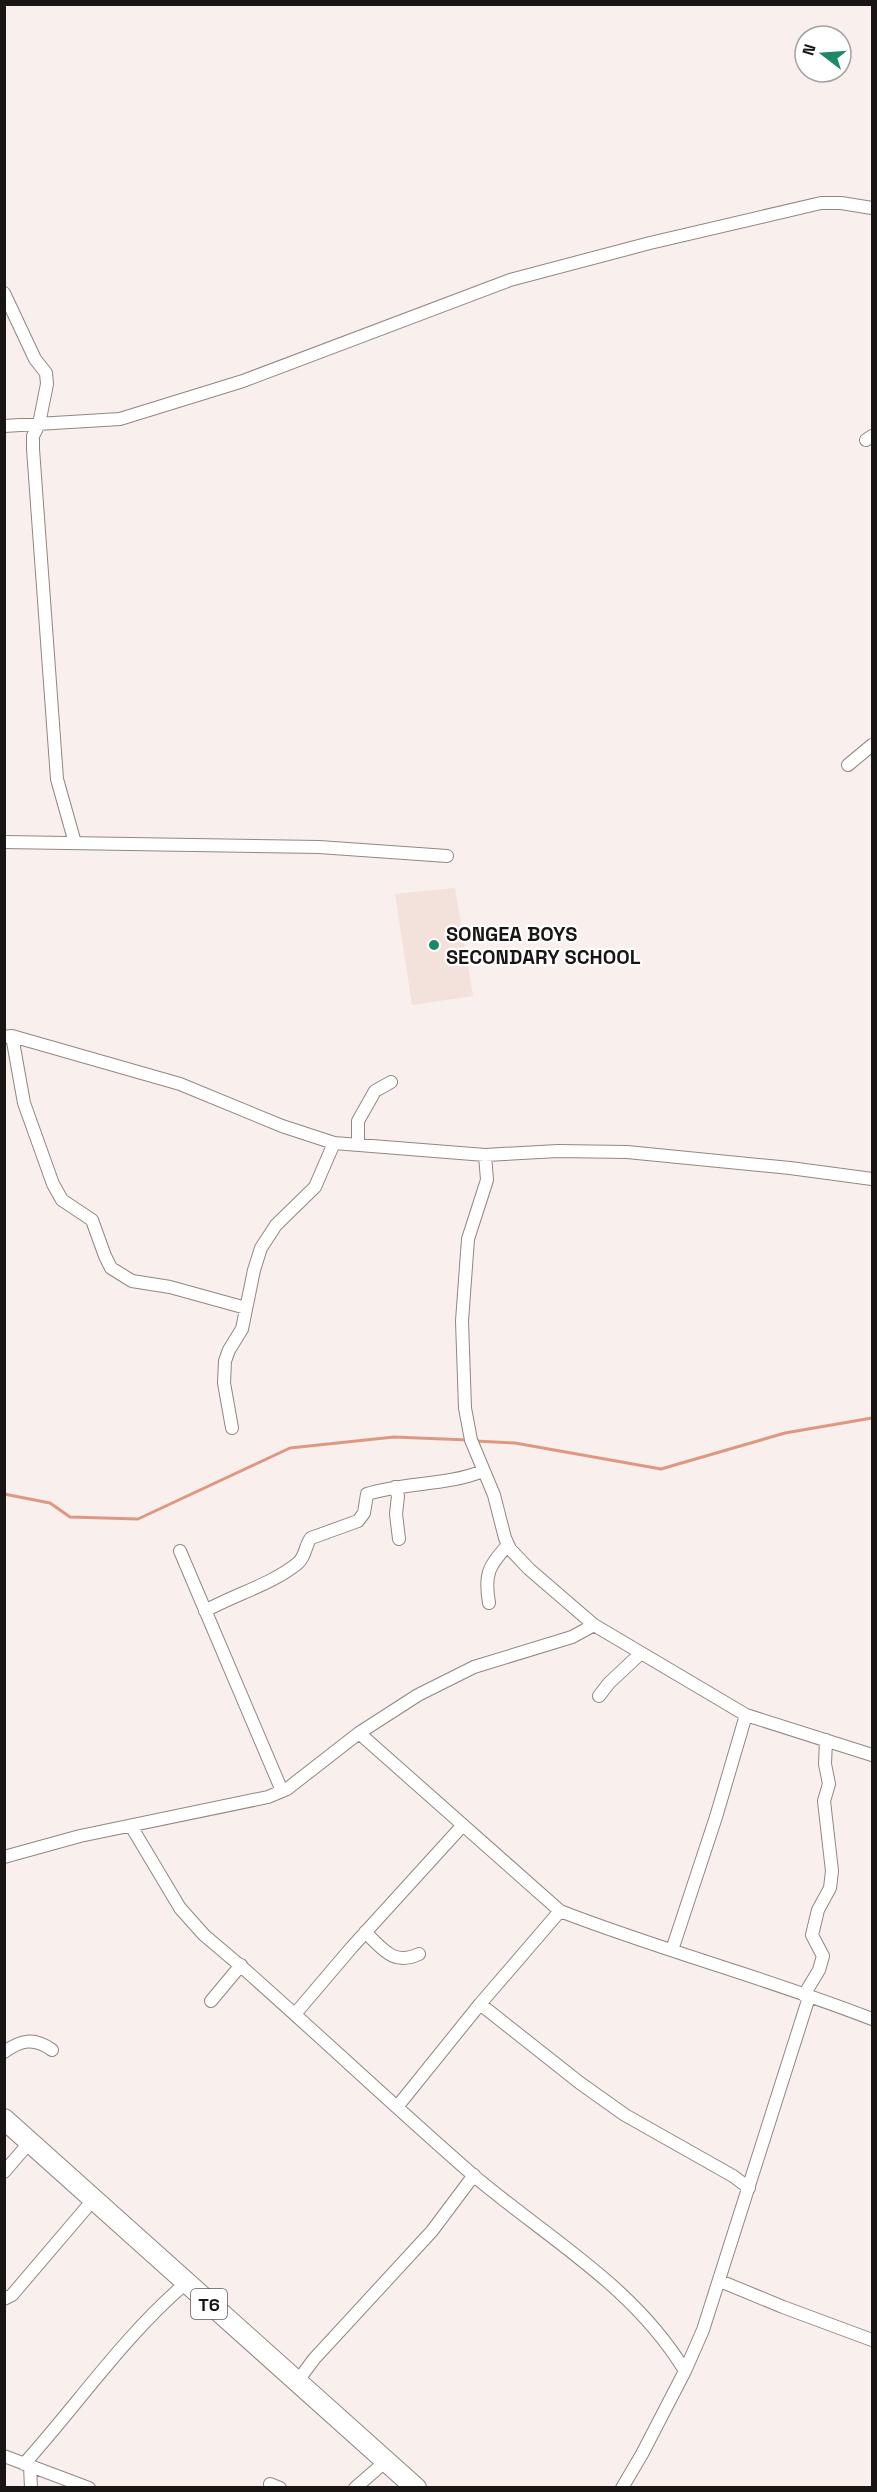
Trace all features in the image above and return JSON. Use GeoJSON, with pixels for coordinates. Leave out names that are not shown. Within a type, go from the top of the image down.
{"type":"FeatureCollection","features":[{"type":"Feature","properties":{"kind":"highway","name":"T6"},"geometry":{"type":"LineString","coordinates":[[4,2119],[416,2487]]}},
{"type":"Feature","properties":{"kind":"street"},"geometry":{"type":"LineString","coordinates":[[4,426],[120,419],[243,381],[510,280],[821,204],[841,203],[873,208]]}},
{"type":"Feature","properties":{"kind":"street"},"geometry":{"type":"LineString","coordinates":[[4,293],[35,359],[46,373],[48,384],[39,424],[33,436],[33,449],[57,779],[75,843]]}},
{"type":"Feature","properties":{"kind":"street"},"geometry":{"type":"LineString","coordinates":[[848,765],[873,745]]}},
{"type":"Feature","properties":{"kind":"street"},"geometry":{"type":"LineString","coordinates":[[4,842],[319,848],[447,856]]}},
{"type":"Feature","properties":{"kind":"street"},"geometry":{"type":"LineString","coordinates":[[246,1308],[170,1287],[132,1281],[111,1268],[92,1220],[62,1200],[49,1175],[24,1102],[8,1037],[180,1084],[302,1134],[334,1143],[485,1155],[558,1151],[639,1153],[873,1179]]}},
{"type":"Feature","properties":{"kind":"street"},"geometry":{"type":"LineString","coordinates":[[358,1145],[358,1121],[375,1091],[391,1082]]}},
{"type":"Feature","properties":{"kind":"street"},"geometry":{"type":"LineString","coordinates":[[232,1428],[224,1383],[225,1361],[242,1329],[261,1248],[276,1225],[315,1187],[334,1143]]}},
{"type":"Feature","properties":{"kind":"street"},"geometry":{"type":"LineString","coordinates":[[485,1155],[487,1180],[468,1235],[462,1321],[465,1408],[471,1440],[494,1495],[508,1545],[529,1569],[594,1625],[746,1715],[873,1755]]}},
{"type":"Feature","properties":{"kind":"street"},"geometry":{"type":"LineString","coordinates":[[205,1611],[262,1585],[298,1562],[311,1538],[358,1521],[364,1513],[367,1494],[395,1487],[466,1478],[483,1471]]}},
{"type":"Feature","properties":{"kind":"street"},"geometry":{"type":"LineString","coordinates":[[395,1487],[398,1496],[396,1520],[399,1539]]}},
{"type":"Feature","properties":{"kind":"street"},"geometry":{"type":"LineString","coordinates":[[489,1603],[486,1588],[489,1569],[508,1545]]}},
{"type":"Feature","properties":{"kind":"street"},"geometry":{"type":"LineString","coordinates":[[180,1551],[282,1791]]}},
{"type":"Feature","properties":{"kind":"street"},"geometry":{"type":"LineString","coordinates":[[4,1857],[80,1836],[268,1797],[282,1791],[359,1733],[418,1695],[474,1667],[572,1637],[594,1625]]}},
{"type":"Feature","properties":{"kind":"street"},"geometry":{"type":"LineString","coordinates":[[599,1696],[609,1683],[640,1654]]}},
{"type":"Feature","properties":{"kind":"street"},"geometry":{"type":"LineString","coordinates":[[672,1950],[716,1817],[746,1715]]}},
{"type":"Feature","properties":{"kind":"street"},"geometry":{"type":"LineString","coordinates":[[359,1733],[560,1911],[873,2019]]}},
{"type":"Feature","properties":{"kind":"street"},"geometry":{"type":"LineString","coordinates":[[622,2487],[642,2454],[685,2371],[720,2281],[806,1996],[822,1963],[822,1951],[812,1935],[818,1911],[830,1888],[832,1871],[824,1801],[829,1784],[825,1764],[826,1740]]}},
{"type":"Feature","properties":{"kind":"street"},"geometry":{"type":"LineString","coordinates":[[296,2014],[365,1932],[464,1825]]}},
{"type":"Feature","properties":{"kind":"street"},"geometry":{"type":"LineString","coordinates":[[131,1826],[180,1908],[204,1935],[241,1965],[474,2175],[612,2284],[656,2327],[685,2371]]}},
{"type":"Feature","properties":{"kind":"street"},"geometry":{"type":"LineString","coordinates":[[397,2107],[480,2004],[560,1911]]}},
{"type":"Feature","properties":{"kind":"street"},"geometry":{"type":"LineString","coordinates":[[365,1932],[393,1957],[402,1959],[419,1954]]}},
{"type":"Feature","properties":{"kind":"street"},"geometry":{"type":"LineString","coordinates":[[211,2001],[241,1965]]}},
{"type":"Feature","properties":{"kind":"street"},"geometry":{"type":"LineString","coordinates":[[480,2004],[580,2083],[625,2115],[733,2176],[749,2188]]}},
{"type":"Feature","properties":{"kind":"street"},"geometry":{"type":"LineString","coordinates":[[4,2052],[19,2043],[35,2040],[52,2050]]}},
{"type":"Feature","properties":{"kind":"street"},"geometry":{"type":"LineString","coordinates":[[4,2172],[29,2143]]}},
{"type":"Feature","properties":{"kind":"street"},"geometry":{"type":"LineString","coordinates":[[297,2382],[314,2359],[369,2297],[432,2231],[474,2175]]}},
{"type":"Feature","properties":{"kind":"street"},"geometry":{"type":"LineString","coordinates":[[4,2299],[12,2295],[93,2200]]}},
{"type":"Feature","properties":{"kind":"street"},"geometry":{"type":"LineString","coordinates":[[720,2281],[873,2340]]}},
{"type":"Feature","properties":{"kind":"street"},"geometry":{"type":"LineString","coordinates":[[31,2487],[27,2465],[87,2387],[165,2301],[186,2283]]}},
{"type":"Feature","properties":{"kind":"street"},"geometry":{"type":"LineString","coordinates":[[4,2456],[89,2487]]}},
{"type":"Feature","properties":{"kind":"street"},"geometry":{"type":"LineString","coordinates":[[356,2487],[386,2461]]}},
{"type":"Feature","properties":{"kind":"shaded area","name":"SONGEA BOYS SECONDARY SCHOOL"},"geometry":{"type":"Polygon","coordinates":[[[455,888],[473,996],[412,1005],[395,894],[455,888]]]}},
{"type":"Feature","properties":{"kind":"waterway"},"geometry":{"type":"LineString","coordinates":[[475,1441],[515,1443],[661,1469],[785,1433],[872,1418]]}},
{"type":"Feature","properties":{"kind":"waterway"},"geometry":{"type":"LineString","coordinates":[[4,1494],[50,1503],[70,1517],[138,1519],[290,1448],[394,1437],[468,1440]]}},
{"type":"Feature","properties":{"kind":"place","name":"SONGEA BOYS SECONDARY SCHOOL"},"geometry":{"type":"Point","coordinates":[434,945]}}]}
